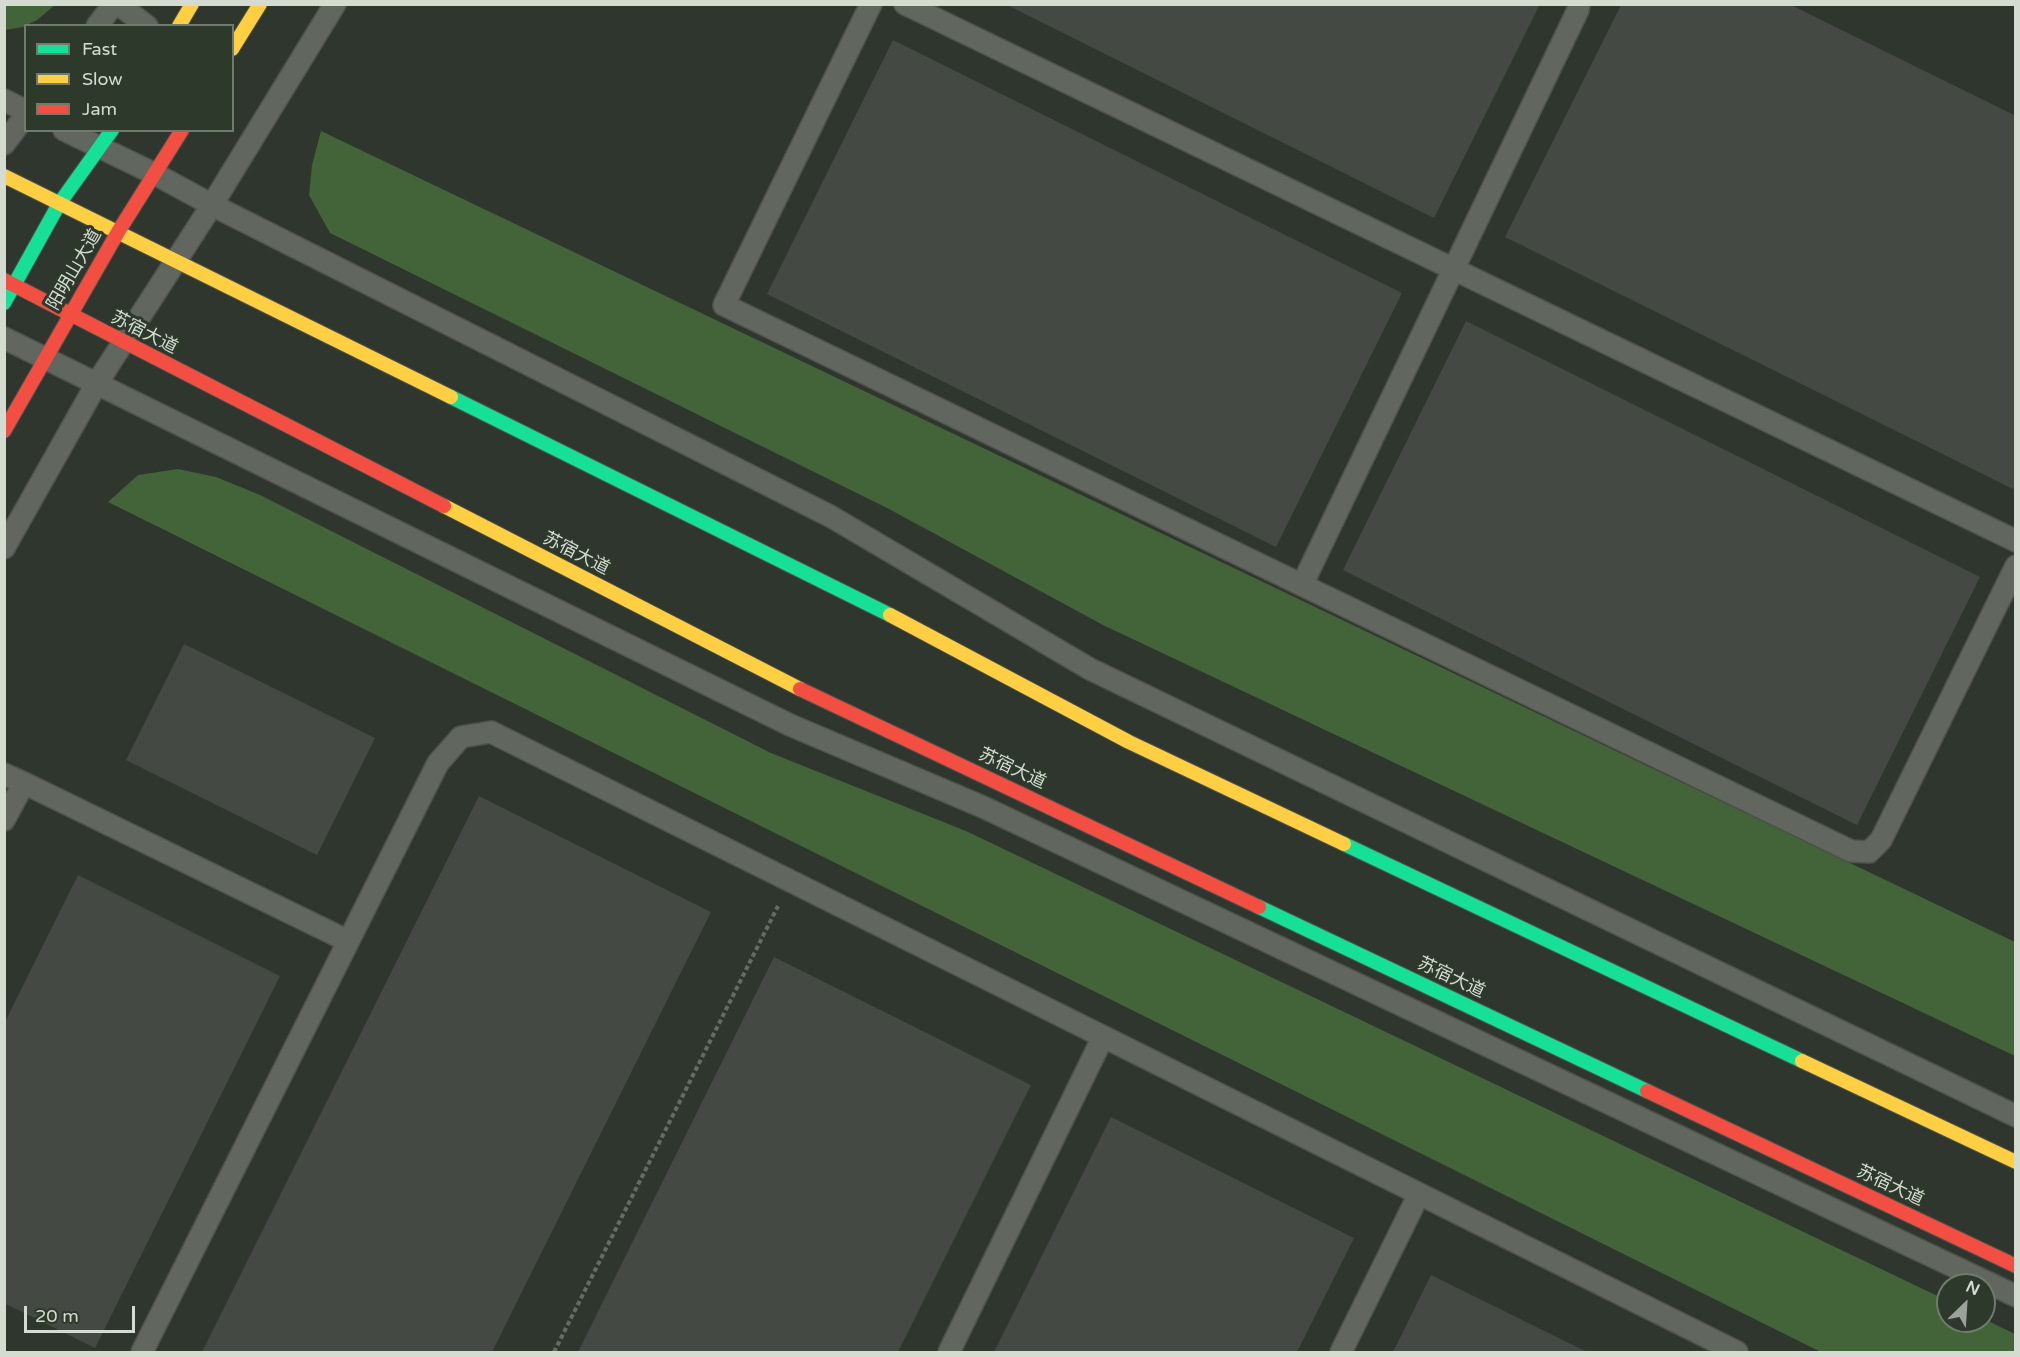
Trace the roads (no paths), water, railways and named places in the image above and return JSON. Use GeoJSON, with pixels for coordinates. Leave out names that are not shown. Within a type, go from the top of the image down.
{"type":"FeatureCollection","features":[{"type":"Feature","properties":{"kind":"main road"},"geometry":{"type":"LineString","coordinates":[[180,24],[192,4]]}},
{"type":"Feature","properties":{"kind":"main road"},"geometry":{"type":"LineString","coordinates":[[234,46],[260,4]]}},
{"type":"Feature","properties":{"kind":"main road"},"geometry":{"type":"LineString","coordinates":[[4,303],[9,283],[59,204],[111,132]]}},
{"type":"Feature","properties":{"kind":"main road","name":"阳明山大道"},"geometry":{"type":"LineString","coordinates":[[4,431],[118,232],[181,132]]}},
{"type":"Feature","properties":{"kind":"main road"},"geometry":{"type":"LineString","coordinates":[[4,176],[891,615],[1129,742],[2016,1162]]}},
{"type":"Feature","properties":{"kind":"main road","name":"苏宿大道"},"geometry":{"type":"LineString","coordinates":[[9,283],[794,686],[2016,1266]]}},
{"type":"Feature","properties":{"kind":"lane"},"geometry":{"type":"LineString","coordinates":[[99,24],[116,4],[144,24]]}},
{"type":"Feature","properties":{"kind":"lane"},"geometry":{"type":"LineString","coordinates":[[4,548],[97,383],[212,205],[335,4]]}},
{"type":"Feature","properties":{"kind":"lane"},"geometry":{"type":"LineString","coordinates":[[871,4],[724,305],[1851,851],[1869,852],[1881,840],[2016,566]]}},
{"type":"Feature","properties":{"kind":"lane"},"geometry":{"type":"LineString","coordinates":[[906,4],[2016,541]]}},
{"type":"Feature","properties":{"kind":"lane"},"geometry":{"type":"LineString","coordinates":[[1302,585],[1579,4]]}},
{"type":"Feature","properties":{"kind":"lane"},"geometry":{"type":"LineString","coordinates":[[4,100],[24,112]]}},
{"type":"Feature","properties":{"kind":"lane"},"geometry":{"type":"LineString","coordinates":[[4,144],[24,116]]}},
{"type":"Feature","properties":{"kind":"lane"},"geometry":{"type":"LineString","coordinates":[[68,132],[830,516],[1090,669],[2016,1116]]}},
{"type":"Feature","properties":{"kind":"lane"},"geometry":{"type":"LineString","coordinates":[[4,338],[790,725],[983,807],[2016,1296]]}},
{"type":"Feature","properties":{"kind":"lane"},"geometry":{"type":"LineString","coordinates":[[142,1353],[438,763],[461,736],[491,732],[1737,1353]]}},
{"type":"Feature","properties":{"kind":"lane"},"geometry":{"type":"LineString","coordinates":[[4,774],[348,941]]}},
{"type":"Feature","properties":{"kind":"lane"},"geometry":{"type":"LineString","coordinates":[[4,820],[24,783]]}},
{"type":"Feature","properties":{"kind":"lane"},"geometry":{"type":"LineString","coordinates":[[949,1353],[1103,1037]]}},
{"type":"Feature","properties":{"kind":"lane"},"geometry":{"type":"LineString","coordinates":[[1341,1353],[1419,1194]]}}]}
